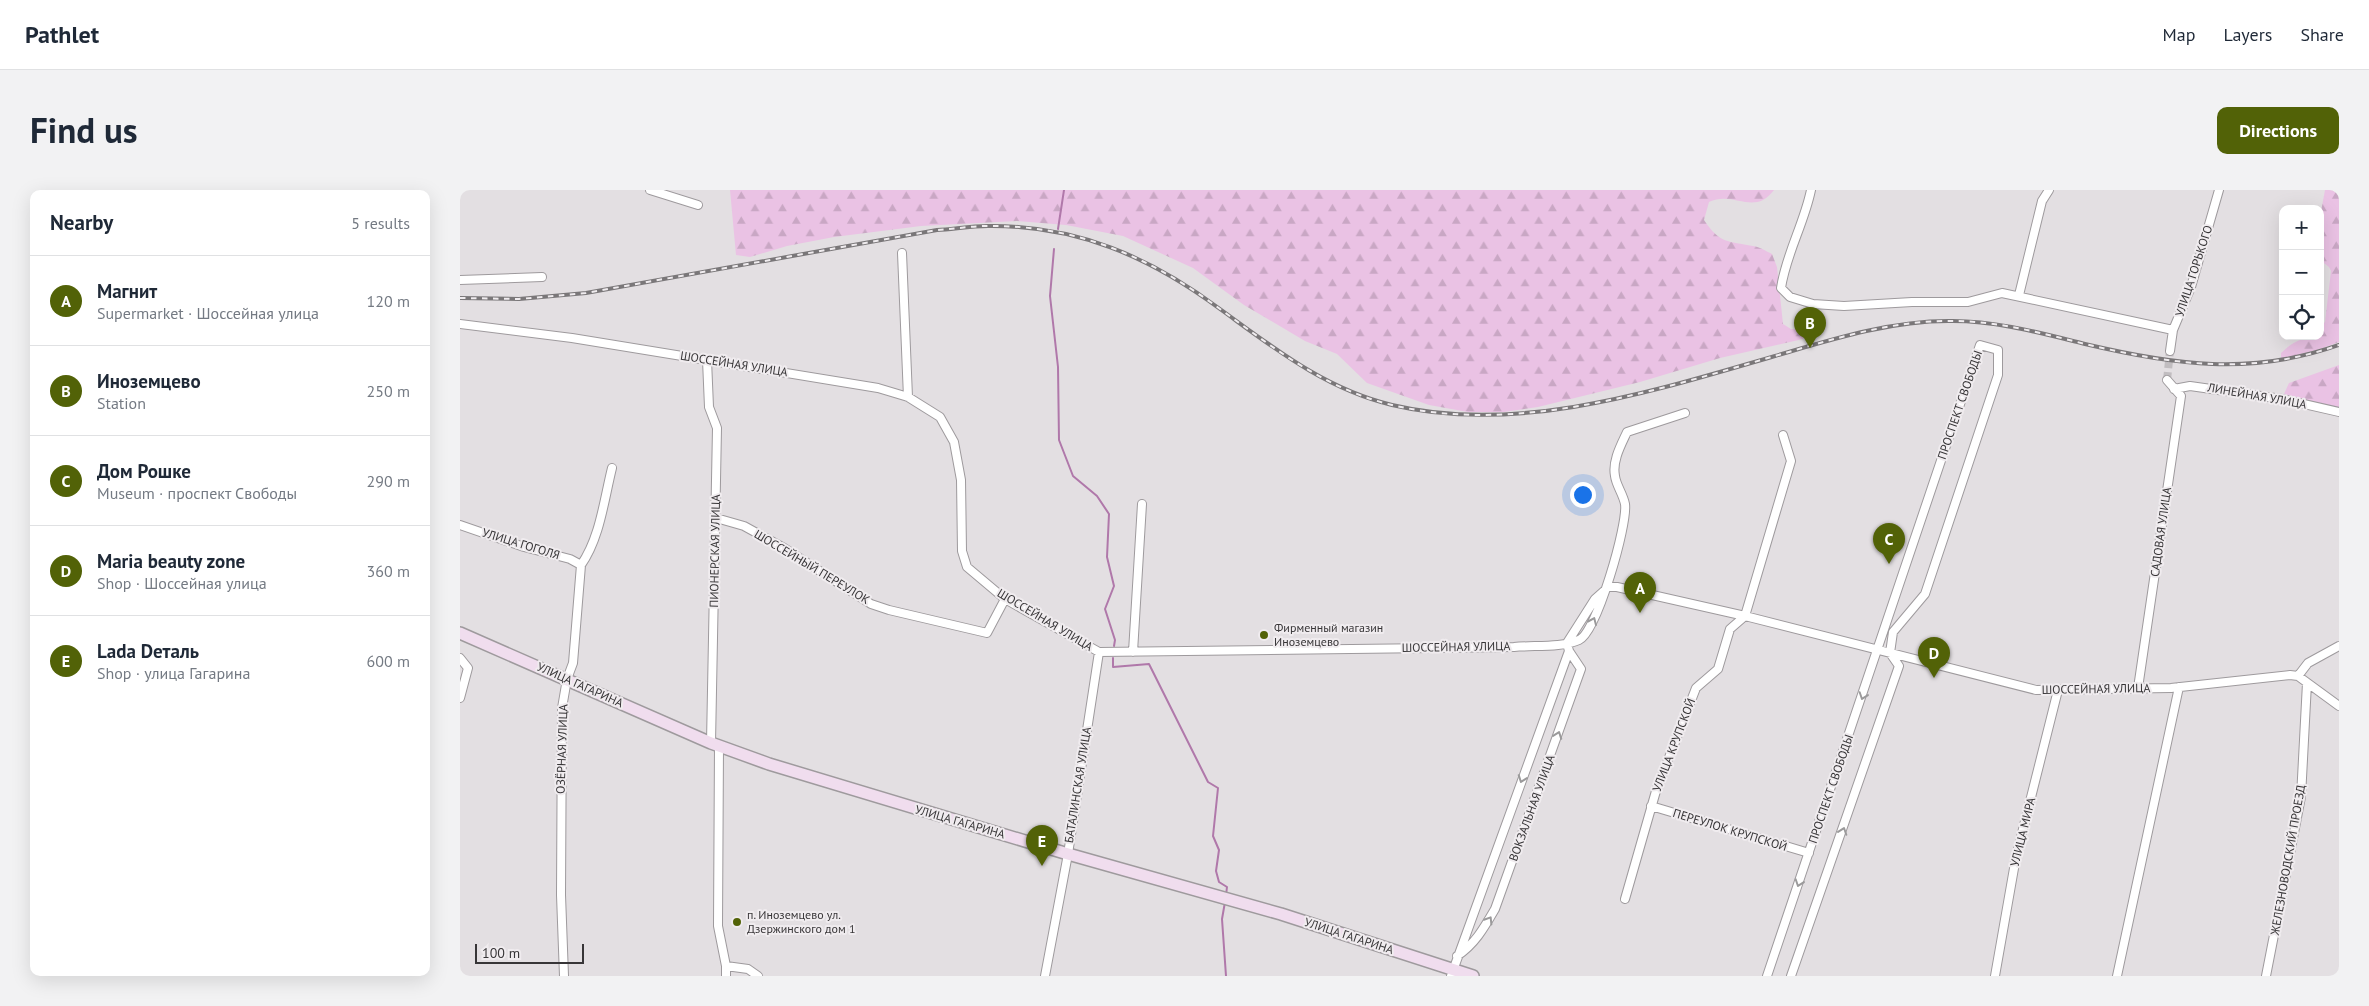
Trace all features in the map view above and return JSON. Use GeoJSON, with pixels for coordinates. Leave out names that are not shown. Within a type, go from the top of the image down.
{"type":"FeatureCollection","features":[{"type":"Feature","properties":{"kind":"main road","name":"УЛИЦА ГАГАРИНА"},"geometry":{"type":"LineString","coordinates":[[460,633],[715,744],[818,780],[1068,854],[1236,901],[1452,973],[1469,975]]}},
{"type":"Feature","properties":{"kind":"street"},"geometry":{"type":"LineString","coordinates":[[650,190],[698,206]]}},
{"type":"Feature","properties":{"kind":"street"},"geometry":{"type":"LineString","coordinates":[[1811,190],[1788,257],[1781,288],[1790,297],[1813,304],[1844,306],[1912,302],[1968,302],[2002,293],[2019,295],[2173,330]]}},
{"type":"Feature","properties":{"kind":"street"},"geometry":{"type":"LineString","coordinates":[[2019,295],[2042,201],[2049,190]]}},
{"type":"Feature","properties":{"kind":"street","name":"УЛИЦА ГОРЬКОГО"},"geometry":{"type":"LineString","coordinates":[[2170,351],[2173,330],[2191,287],[2219,190]]}},
{"type":"Feature","properties":{"kind":"street"},"geometry":{"type":"LineString","coordinates":[[902,253],[908,397]]}},
{"type":"Feature","properties":{"kind":"street"},"geometry":{"type":"LineString","coordinates":[[460,280],[542,277]]}},
{"type":"Feature","properties":{"kind":"street","name":"ШОССЕЙНАЯ УЛИЦА"},"geometry":{"type":"LineString","coordinates":[[460,324],[572,338],[878,388],[908,397],[940,417],[954,442],[961,480],[962,551],[967,567],[1006,598],[1099,652],[1514,647],[1567,643]]}},
{"type":"Feature","properties":{"kind":"street","name":"ПРОСПЕКТ СВОБОДЫ"},"geometry":{"type":"LineString","coordinates":[[1767,976],[1980,345],[1998,350],[1998,374],[1925,594],[1893,632],[1890,653],[1899,666],[1791,976]]}},
{"type":"Feature","properties":{"kind":"street","name":"ПИОНЕРСКАЯ УЛИЦА"},"geometry":{"type":"LineString","coordinates":[[707,360],[709,407],[718,428],[715,744],[718,926],[726,966],[726,976]]}},
{"type":"Feature","properties":{"kind":"street","name":"САДОВАЯ УЛИЦА"},"geometry":{"type":"LineString","coordinates":[[2138,688],[2181,396],[2167,380]]}},
{"type":"Feature","properties":{"kind":"street","name":"ЛИНЕЙНАЯ УЛИЦА"},"geometry":{"type":"LineString","coordinates":[[2174,389],[2190,386],[2282,399],[2339,412]]}},
{"type":"Feature","properties":{"kind":"street"},"geometry":{"type":"LineString","coordinates":[[1567,643],[1580,639],[1587,634],[1607,587],[1615,562],[1625,506],[1614,475],[1616,459],[1627,432],[1685,413]]}},
{"type":"Feature","properties":{"kind":"street","name":"УЛИЦА КРУПСКОЙ"},"geometry":{"type":"LineString","coordinates":[[1625,899],[1651,806],[1696,688],[1718,669],[1730,630],[1745,616],[1791,461],[1783,435]]}},
{"type":"Feature","properties":{"kind":"street","name":"ОЗЁРНАЯ УЛИЦА"},"geometry":{"type":"LineString","coordinates":[[564,976],[560,787],[562,708],[567,679],[573,663],[581,565],[588,554],[597,530],[612,468]]}},
{"type":"Feature","properties":{"kind":"street"},"geometry":{"type":"LineString","coordinates":[[1133,652],[1142,504]]}},
{"type":"Feature","properties":{"kind":"street","name":"ШОССЕЙНЫЙ ПЕРЕУЛОК"},"geometry":{"type":"LineString","coordinates":[[716,518],[744,526],[784,548],[871,604],[889,610],[987,633],[1006,598]]}},
{"type":"Feature","properties":{"kind":"street","name":"УЛИЦА ГОГОЛЯ"},"geometry":{"type":"LineString","coordinates":[[460,525],[524,547],[570,559],[581,565]]}},
{"type":"Feature","properties":{"kind":"street"},"geometry":{"type":"LineString","coordinates":[[1567,643],[1595,599],[1607,587]]}},
{"type":"Feature","properties":{"kind":"street","name":"ШОССЕЙНАЯ УЛИЦА"},"geometry":{"type":"LineString","coordinates":[[1607,587],[1617,587],[1745,616],[2036,690],[2178,687],[2280,675],[2298,676]]}},
{"type":"Feature","properties":{"kind":"street","name":"ВОКЗАЛЬНАЯ УЛИЦА"},"geometry":{"type":"LineString","coordinates":[[1457,956],[1470,947],[1495,910],[1581,669],[1569,651],[1567,643]]}},
{"type":"Feature","properties":{"kind":"street"},"geometry":{"type":"LineString","coordinates":[[2339,646],[2308,663],[2298,676],[2339,706]]}},
{"type":"Feature","properties":{"kind":"street","name":"ВОКЗАЛЬНАЯ УЛИЦА"},"geometry":{"type":"LineString","coordinates":[[1452,973],[1569,651]]}},
{"type":"Feature","properties":{"kind":"street","name":"БАТАЛИНСКАЯ УЛИЦА"},"geometry":{"type":"LineString","coordinates":[[1045,976],[1068,854],[1099,652]]}},
{"type":"Feature","properties":{"kind":"street"},"geometry":{"type":"LineString","coordinates":[[460,658],[468,668],[460,698]]}},
{"type":"Feature","properties":{"kind":"street","name":"ЖЕЛЕЗНОВОДСКИЙ ПРОЕЗД"},"geometry":{"type":"LineString","coordinates":[[2266,976],[2301,797],[2307,683]]}},
{"type":"Feature","properties":{"kind":"street"},"geometry":{"type":"LineString","coordinates":[[2117,976],[2178,687]]}},
{"type":"Feature","properties":{"kind":"street","name":"УЛИЦА МИРА"},"geometry":{"type":"LineString","coordinates":[[1995,976],[2016,858],[2058,690]]}},
{"type":"Feature","properties":{"kind":"street","name":"ПЕРЕУЛОК КРУПСКОЙ"},"geometry":{"type":"LineString","coordinates":[[1651,806],[1809,853]]}},
{"type":"Feature","properties":{"kind":"street"},"geometry":{"type":"LineString","coordinates":[[726,966],[748,969],[758,976]]}},
{"type":"Feature","properties":{"kind":"green space"},"geometry":{"type":"Polygon","coordinates":[[[730,190],[1774,190],[1759,202],[1718,199],[1709,202],[1704,220],[1715,233],[1725,240],[1763,249],[1772,254],[1777,267],[1783,324],[1791,329],[1806,330],[1806,335],[1803,339],[1720,358],[1640,382],[1538,407],[1504,412],[1468,412],[1429,405],[1367,383],[1337,354],[1305,341],[1244,305],[1193,268],[1123,236],[1066,225],[1017,221],[921,226],[834,237],[787,246],[750,257],[736,255],[730,190]]]}},
{"type":"Feature","properties":{"kind":"green space"},"geometry":{"type":"Polygon","coordinates":[[[2325,190],[2339,190],[2339,342],[2281,359],[2281,353],[2300,340],[2324,340],[2324,323],[2331,271],[2324,263],[2324,205],[2322,205],[2325,190]]]}},
{"type":"Feature","properties":{"kind":"green space"},"geometry":{"type":"Polygon","coordinates":[[[2339,365],[2339,409],[2284,394],[2289,383],[2339,365]]]}},
{"type":"Feature","properties":{"kind":"waterway"},"geometry":{"type":"LineString","coordinates":[[1058,229],[1064,190]]}},
{"type":"Feature","properties":{"kind":"waterway"},"geometry":{"type":"LineString","coordinates":[[1054,249],[1050,296],[1058,367],[1059,440],[1073,476],[1097,496],[1109,514],[1107,557],[1114,586],[1105,609],[1115,640],[1114,646]]}},
{"type":"Feature","properties":{"kind":"waterway"},"geometry":{"type":"LineString","coordinates":[[1113,658],[1113,667],[1149,664],[1208,782],[1218,788],[1213,836],[1219,850],[1216,871],[1219,882],[1227,887],[1226,895]]}},
{"type":"Feature","properties":{"kind":"waterway"},"geometry":{"type":"LineString","coordinates":[[1225,902],[1222,919],[1226,976]]}},
{"type":"Feature","properties":{"kind":"tunnel"},"geometry":{"type":"LineString","coordinates":[[2167,380],[2170,351]]}},
{"type":"Feature","properties":{"kind":"railway"},"geometry":{"type":"LineString","coordinates":[[460,298],[519,299],[586,293],[937,230],[982,226],[1021,227],[1052,231],[1082,238],[1111,248],[1167,274],[1194,290],[1301,366],[1344,389],[1392,405],[1440,413],[1488,415],[1537,412],[1634,395],[1860,332],[1926,322],[1965,321],[2000,325],[2150,357],[2212,364],[2275,361],[2306,355],[2339,345]]}},
{"type":"Feature","properties":{"kind":"place","name":"Иноземцево"},"geometry":{"type":"Point","coordinates":[1810,348]}},
{"type":"Feature","properties":{"kind":"place","name":"Дом Рошке"},"geometry":{"type":"Point","coordinates":[1889,564]}},
{"type":"Feature","properties":{"kind":"place","name":"Магнит"},"geometry":{"type":"Point","coordinates":[1640,613]}},
{"type":"Feature","properties":{"kind":"place","name":"Фирменный магазин Иноземцево"},"geometry":{"type":"Point","coordinates":[1264,635]}},
{"type":"Feature","properties":{"kind":"place","name":"Maria beauty zone"},"geometry":{"type":"Point","coordinates":[1934,678]}},
{"type":"Feature","properties":{"kind":"place","name":"Lada Dеталь"},"geometry":{"type":"Point","coordinates":[1042,866]}},
{"type":"Feature","properties":{"kind":"place","name":"п. Иноземцево ул. Дзержинского дом 1"},"geometry":{"type":"Point","coordinates":[737,922]}}]}
